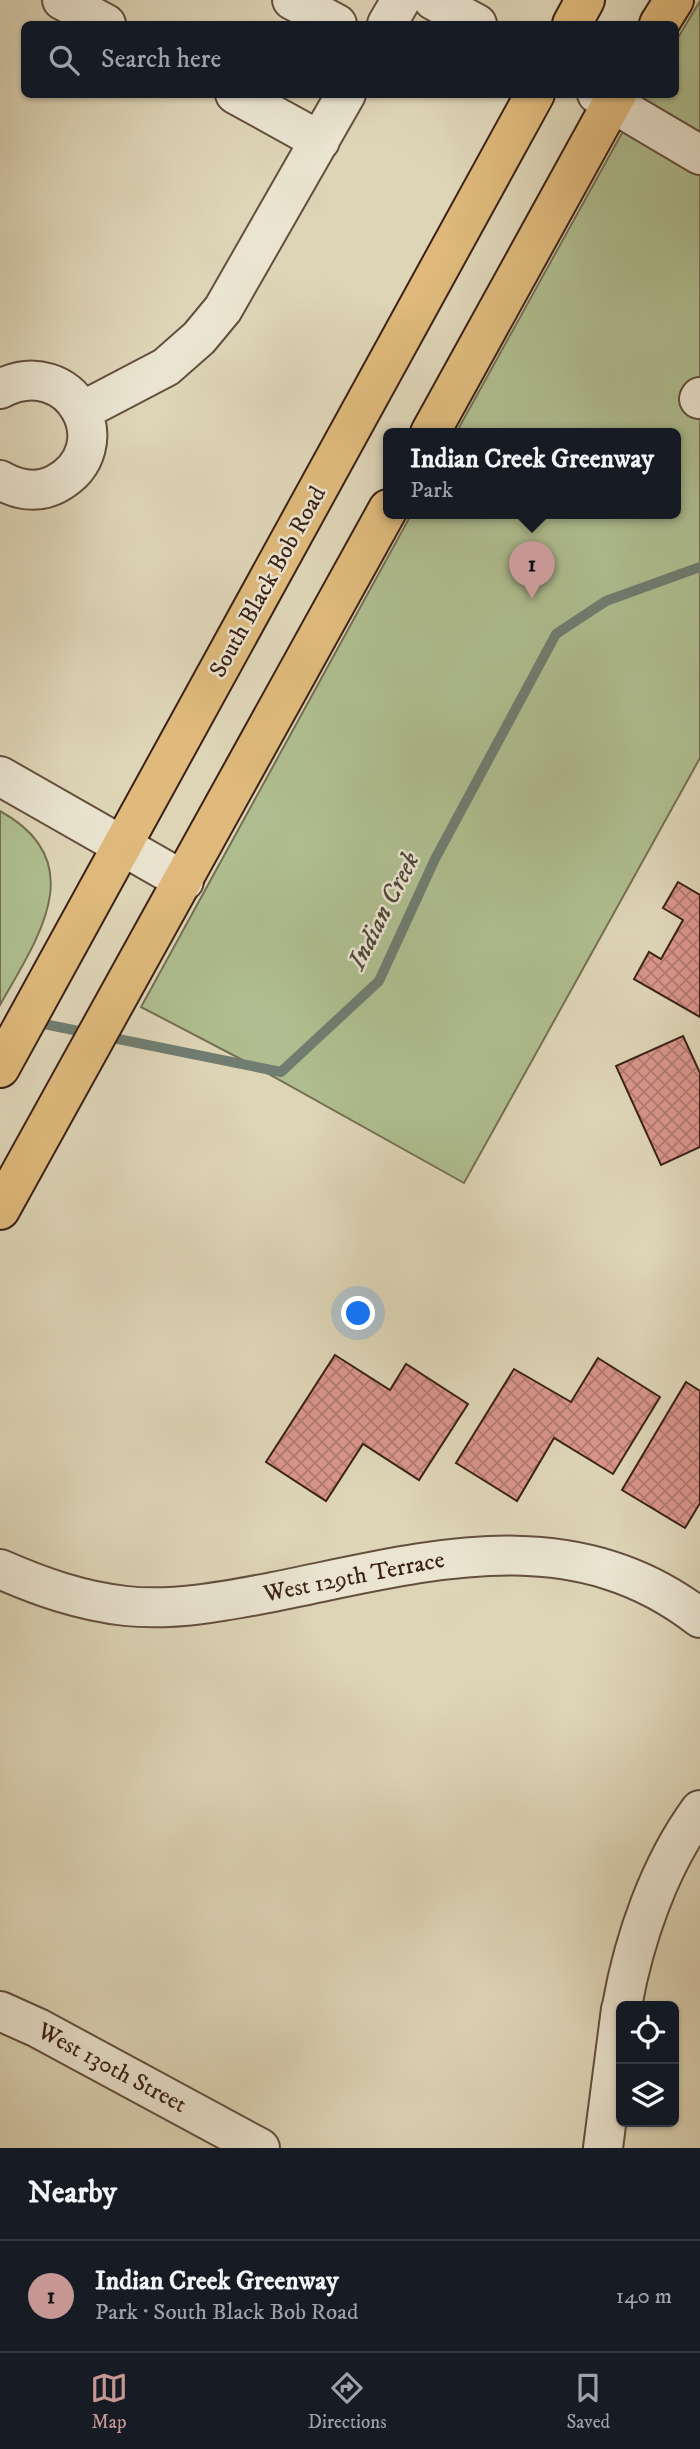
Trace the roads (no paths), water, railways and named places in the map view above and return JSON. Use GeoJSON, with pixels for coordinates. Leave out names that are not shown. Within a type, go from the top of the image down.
{"type":"FeatureCollection","features":[{"type":"Feature","properties":{"kind":"main road"},"geometry":{"type":"LineString","coordinates":[[574,21],[584,0]]}},
{"type":"Feature","properties":{"kind":"main road"},"geometry":{"type":"LineString","coordinates":[[661,21],[674,0]]}},
{"type":"Feature","properties":{"kind":"main road","name":"South Black Bob Road"},"geometry":{"type":"LineString","coordinates":[[0,1068],[533,98]]}},
{"type":"Feature","properties":{"kind":"main road"},"geometry":{"type":"LineString","coordinates":[[433,428],[608,98]]}},
{"type":"Feature","properties":{"kind":"main road"},"geometry":{"type":"LineString","coordinates":[[0,1210],[383,518]]}},
{"type":"Feature","properties":{"kind":"street"},"geometry":{"type":"LineString","coordinates":[[62,0],[100,21]]}},
{"type":"Feature","properties":{"kind":"street"},"geometry":{"type":"LineString","coordinates":[[292,0],[331,21]]}},
{"type":"Feature","properties":{"kind":"street"},"geometry":{"type":"LineString","coordinates":[[389,21],[401,0]]}},
{"type":"Feature","properties":{"kind":"street"},"geometry":{"type":"LineString","coordinates":[[433,0],[472,21]]}},
{"type":"Feature","properties":{"kind":"street"},"geometry":{"type":"LineString","coordinates":[[242,98],[320,141]]}},
{"type":"Feature","properties":{"kind":"street"},"geometry":{"type":"LineString","coordinates":[[82,411],[166,367],[200,338],[223,309],[344,98]]}},
{"type":"Feature","properties":{"kind":"street"},"geometry":{"type":"LineString","coordinates":[[611,98],[700,155]]}},
{"type":"Feature","properties":{"kind":"street"},"geometry":{"type":"LineString","coordinates":[[0,388],[18,380],[37,379],[56,384],[71,395],[82,411],[87,429],[86,448],[79,465],[66,479],[50,488],[32,491],[13,487],[0,480]]}},
{"type":"Feature","properties":{"kind":"street"},"geometry":{"type":"LineString","coordinates":[[0,776],[184,881]]}},
{"type":"Feature","properties":{"kind":"street","name":"West 129th Terrace"},"geometry":{"type":"LineString","coordinates":[[0,1569],[49,1591],[128,1606],[214,1604],[449,1557],[512,1553],[571,1560],[634,1579],[682,1604],[700,1618]]}},
{"type":"Feature","properties":{"kind":"street"},"geometry":{"type":"LineString","coordinates":[[623,2001],[631,1957],[658,1886],[700,1810]]}},
{"type":"Feature","properties":{"kind":"street","name":"West 130th Street"},"geometry":{"type":"LineString","coordinates":[[0,2011],[38,2028],[260,2148]]}},
{"type":"Feature","properties":{"kind":"street"},"geometry":{"type":"LineString","coordinates":[[603,2148],[616,2052]]}},
{"type":"Feature","properties":{"kind":"waterway","name":"Indian Creek"},"geometry":{"type":"LineString","coordinates":[[34,1022],[281,1072],[379,981],[435,859],[556,634],[606,601],[700,567]]}},
{"type":"Feature","properties":{"kind":"place","name":"Indian Creek Greenway"},"geometry":{"type":"Point","coordinates":[532,599]}}]}
